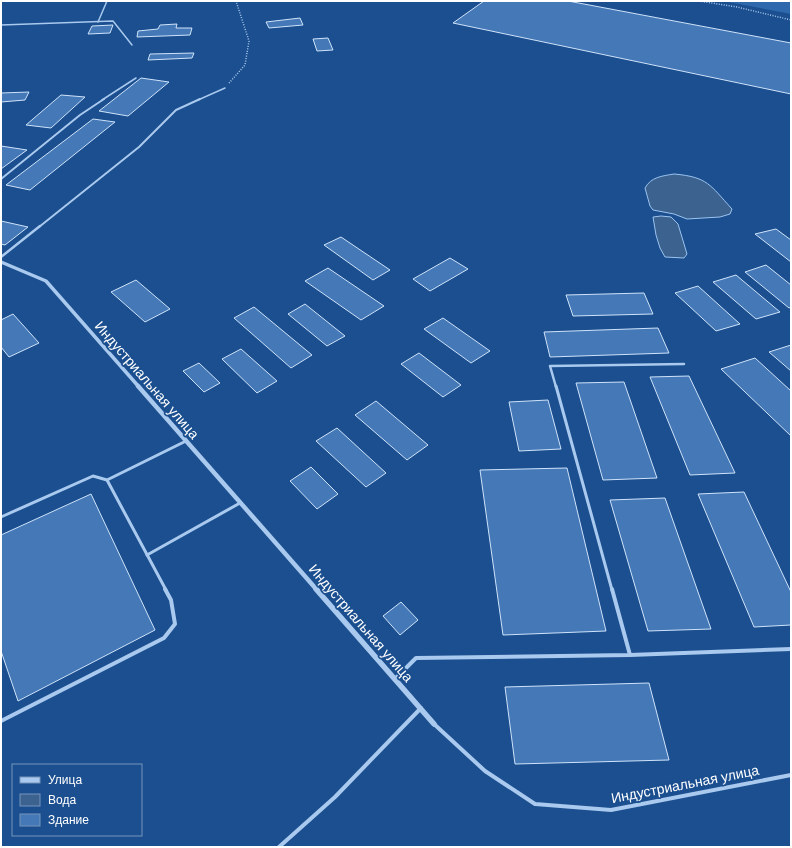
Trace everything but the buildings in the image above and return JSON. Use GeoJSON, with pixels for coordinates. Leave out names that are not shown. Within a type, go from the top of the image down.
{"type":"FeatureCollection","features":[{"type":"Feature","properties":{"kind":"street","name":"Индустриальная улица"},"geometry":{"type":"LineString","coordinates":[[1,262],[46,281],[434,724]]}},
{"type":"Feature","properties":{"kind":"lane"},"geometry":{"type":"LineString","coordinates":[[98,22],[107,1]]}},
{"type":"Feature","properties":{"kind":"lane"},"geometry":{"type":"LineString","coordinates":[[1,26],[113,21],[132,45]]}},
{"type":"Feature","properties":{"kind":"lane"},"geometry":{"type":"LineString","coordinates":[[1,179],[80,115],[136,78]]}},
{"type":"Feature","properties":{"kind":"lane"},"geometry":{"type":"LineString","coordinates":[[1,257],[139,146],[176,110],[225,88]]}},
{"type":"Feature","properties":{"kind":"lane"},"geometry":{"type":"LineString","coordinates":[[630,655],[550,366],[684,364]]}},
{"type":"Feature","properties":{"kind":"lane"},"geometry":{"type":"LineString","coordinates":[[1,517],[93,476],[107,480],[186,440]]}},
{"type":"Feature","properties":{"kind":"lane"},"geometry":{"type":"LineString","coordinates":[[1,721],[164,638],[175,624],[171,600],[107,480]]}},
{"type":"Feature","properties":{"kind":"lane"},"geometry":{"type":"LineString","coordinates":[[147,555],[240,503]]}},
{"type":"Feature","properties":{"kind":"lane"},"geometry":{"type":"LineString","coordinates":[[395,679],[416,658],[630,655],[791,649]]}},
{"type":"Feature","properties":{"kind":"lane"},"geometry":{"type":"LineString","coordinates":[[279,847],[335,797],[421,708]]}},
{"type":"Feature","properties":{"kind":"lane","name":"Индустриальная улица"},"geometry":{"type":"LineString","coordinates":[[434,724],[485,771],[535,804],[611,810],[791,775]]}},
{"type":"Feature","properties":{"kind":"path"},"geometry":{"type":"LineString","coordinates":[[225,88],[245,64],[249,41],[236,1]]}},
{"type":"Feature","properties":{"kind":"path"},"geometry":{"type":"LineString","coordinates":[[699,1],[737,7],[791,20]]}},
{"type":"Feature","properties":{"kind":"shaded area"},"geometry":{"type":"Polygon","coordinates":[[[723,1],[791,1],[791,14],[723,1]]]}},
{"type":"Feature","properties":{"kind":"water"},"geometry":{"type":"Polygon","coordinates":[[[674,174],[694,177],[708,184],[732,209],[730,214],[720,217],[687,219],[674,214],[653,210],[650,206],[645,188],[647,184],[661,176],[674,174]]]}},
{"type":"Feature","properties":{"kind":"water"},"geometry":{"type":"Polygon","coordinates":[[[653,217],[671,217],[678,224],[687,254],[684,258],[665,257],[660,248],[653,217]]]}}]}
